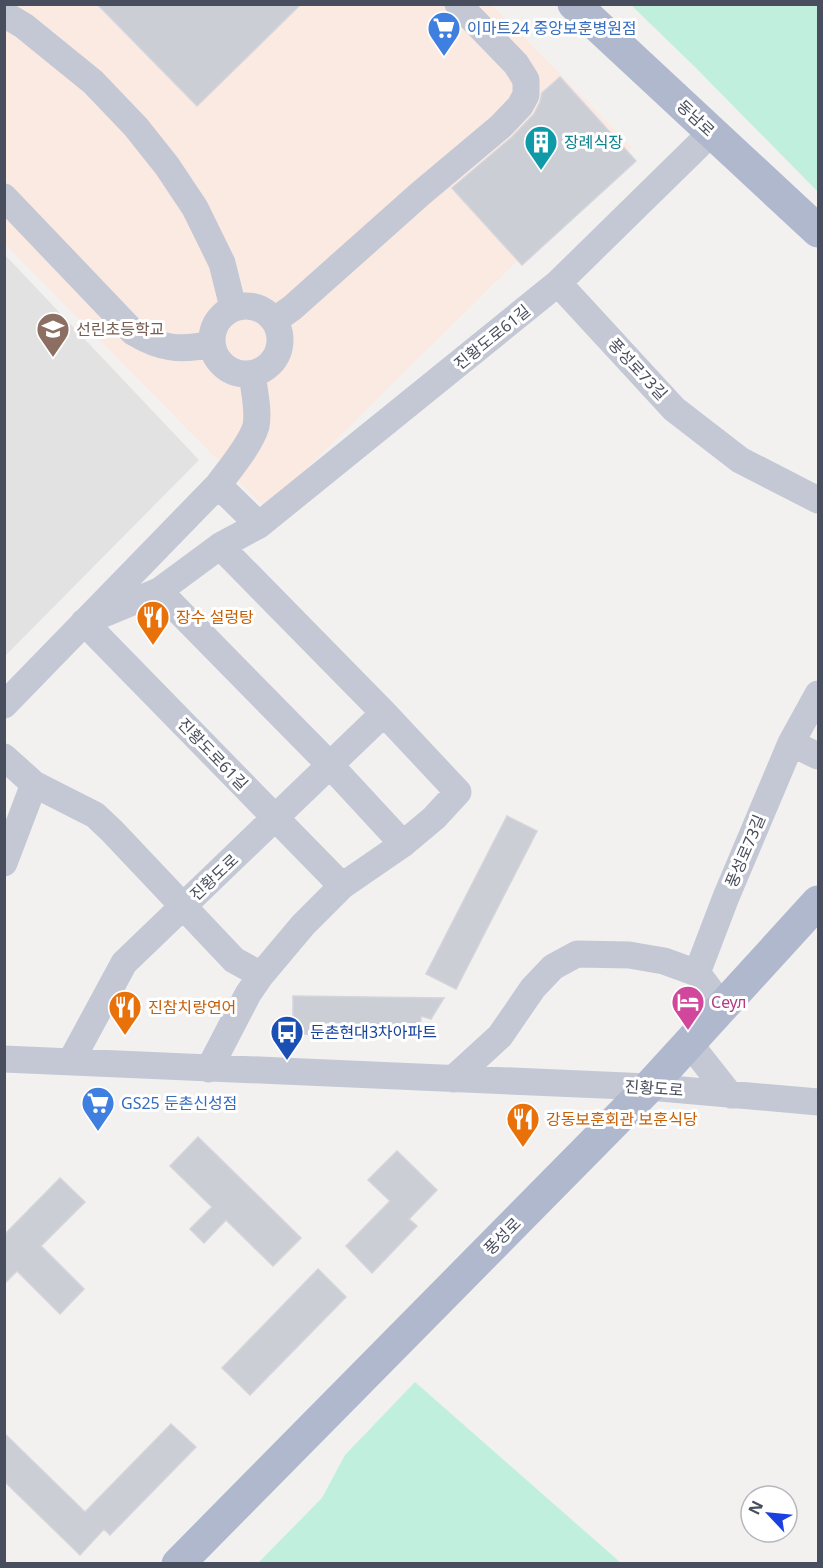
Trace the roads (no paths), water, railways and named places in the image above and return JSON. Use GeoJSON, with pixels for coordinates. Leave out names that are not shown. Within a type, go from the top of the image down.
{"type":"FeatureCollection","features":[{"type":"Feature","properties":{"kind":"main road","name":"동남로"},"geometry":{"type":"LineString","coordinates":[[574,4],[819,231]]}},
{"type":"Feature","properties":{"kind":"main road","name":"풍성로"},"geometry":{"type":"LineString","coordinates":[[178,1563],[649,1087],[819,902]]}},
{"type":"Feature","properties":{"kind":"street"},"geometry":{"type":"LineString","coordinates":[[275,320],[292,308],[420,194],[501,126],[520,106],[526,95],[526,80],[516,64],[458,4]]}},
{"type":"Feature","properties":{"kind":"street"},"geometry":{"type":"LineString","coordinates":[[4,14],[24,26],[93,82],[136,127],[167,166],[195,208],[222,263],[233,308]]}},
{"type":"Feature","properties":{"kind":"street","name":"진황도로61길"},"geometry":{"type":"LineString","coordinates":[[84,622],[159,591],[220,546],[259,525],[558,283],[711,133]]}},
{"type":"Feature","properties":{"kind":"street"},"geometry":{"type":"LineString","coordinates":[[4,197],[133,332],[148,341],[169,348],[190,349],[212,344]]}},
{"type":"Feature","properties":{"kind":"street","name":"풍성로73길"},"geometry":{"type":"LineString","coordinates":[[558,283],[674,409],[740,460],[819,500]]}},
{"type":"Feature","properties":{"kind":"street"},"geometry":{"type":"LineString","coordinates":[[245,305],[267,312],[275,320],[280,331],[281,343],[278,354],[271,364],[262,371],[240,374],[230,371],[221,364],[212,344],[212,332],[224,313],[245,305]]}},
{"type":"Feature","properties":{"kind":"street","name":"진황도로61길"},"geometry":{"type":"LineString","coordinates":[[4,705],[218,486],[243,451],[255,426],[252,374]]}},
{"type":"Feature","properties":{"kind":"street"},"geometry":{"type":"LineString","coordinates":[[218,486],[259,525]]}},
{"type":"Feature","properties":{"kind":"street"},"geometry":{"type":"LineString","coordinates":[[209,1069],[248,994],[261,975],[303,926],[342,886],[403,844],[434,818],[458,792],[220,546]]}},
{"type":"Feature","properties":{"kind":"street"},"geometry":{"type":"LineString","coordinates":[[159,591],[330,765],[403,844]]}},
{"type":"Feature","properties":{"kind":"street","name":"진황도로61길"},"geometry":{"type":"LineString","coordinates":[[84,622],[342,886]]}},
{"type":"Feature","properties":{"kind":"street","name":"풍성로73길"},"geometry":{"type":"LineString","coordinates":[[697,973],[726,897],[791,743],[819,694]]}},
{"type":"Feature","properties":{"kind":"street","name":"진황도로"},"geometry":{"type":"LineString","coordinates":[[71,1061],[124,963],[384,713]]}},
{"type":"Feature","properties":{"kind":"street"},"geometry":{"type":"LineString","coordinates":[[791,743],[819,756]]}},
{"type":"Feature","properties":{"kind":"street"},"geometry":{"type":"LineString","coordinates":[[4,758],[34,784],[94,815],[234,960],[261,975]]}},
{"type":"Feature","properties":{"kind":"street"},"geometry":{"type":"LineString","coordinates":[[4,863],[34,784]]}},
{"type":"Feature","properties":{"kind":"street"},"geometry":{"type":"LineString","coordinates":[[453,1079],[500,1036],[533,988],[553,967],[577,954],[629,955],[664,961],[697,973],[722,1006]]}},
{"type":"Feature","properties":{"kind":"street"},"geometry":{"type":"LineString","coordinates":[[689,1043],[730,1095]]}},
{"type":"Feature","properties":{"kind":"street","name":"진황도로"},"geometry":{"type":"LineString","coordinates":[[4,1059],[649,1087],[819,1102]]}},
{"type":"Feature","properties":{"kind":"place","name":"이마트24 중앙보훈병원점"},"geometry":{"type":"Point","coordinates":[444,57]}},
{"type":"Feature","properties":{"kind":"place","name":"장례식장"},"geometry":{"type":"Point","coordinates":[541,171]}},
{"type":"Feature","properties":{"kind":"place","name":"선린초등학교"},"geometry":{"type":"Point","coordinates":[53,358]}},
{"type":"Feature","properties":{"kind":"place","name":"장수 설렁탕"},"geometry":{"type":"Point","coordinates":[153,646]}},
{"type":"Feature","properties":{"kind":"place","name":"Сеул"},"geometry":{"type":"Point","coordinates":[688,1031]}},
{"type":"Feature","properties":{"kind":"place","name":"진참치랑연어"},"geometry":{"type":"Point","coordinates":[125,1036]}},
{"type":"Feature","properties":{"kind":"place","name":"둔촌현대3차아파트"},"geometry":{"type":"Point","coordinates":[287,1061]}},
{"type":"Feature","properties":{"kind":"place","name":"GS25 둔촌신성점"},"geometry":{"type":"Point","coordinates":[98,1132]}},
{"type":"Feature","properties":{"kind":"place","name":"강동보훈회관 보훈식당"},"geometry":{"type":"Point","coordinates":[523,1148]}}]}
